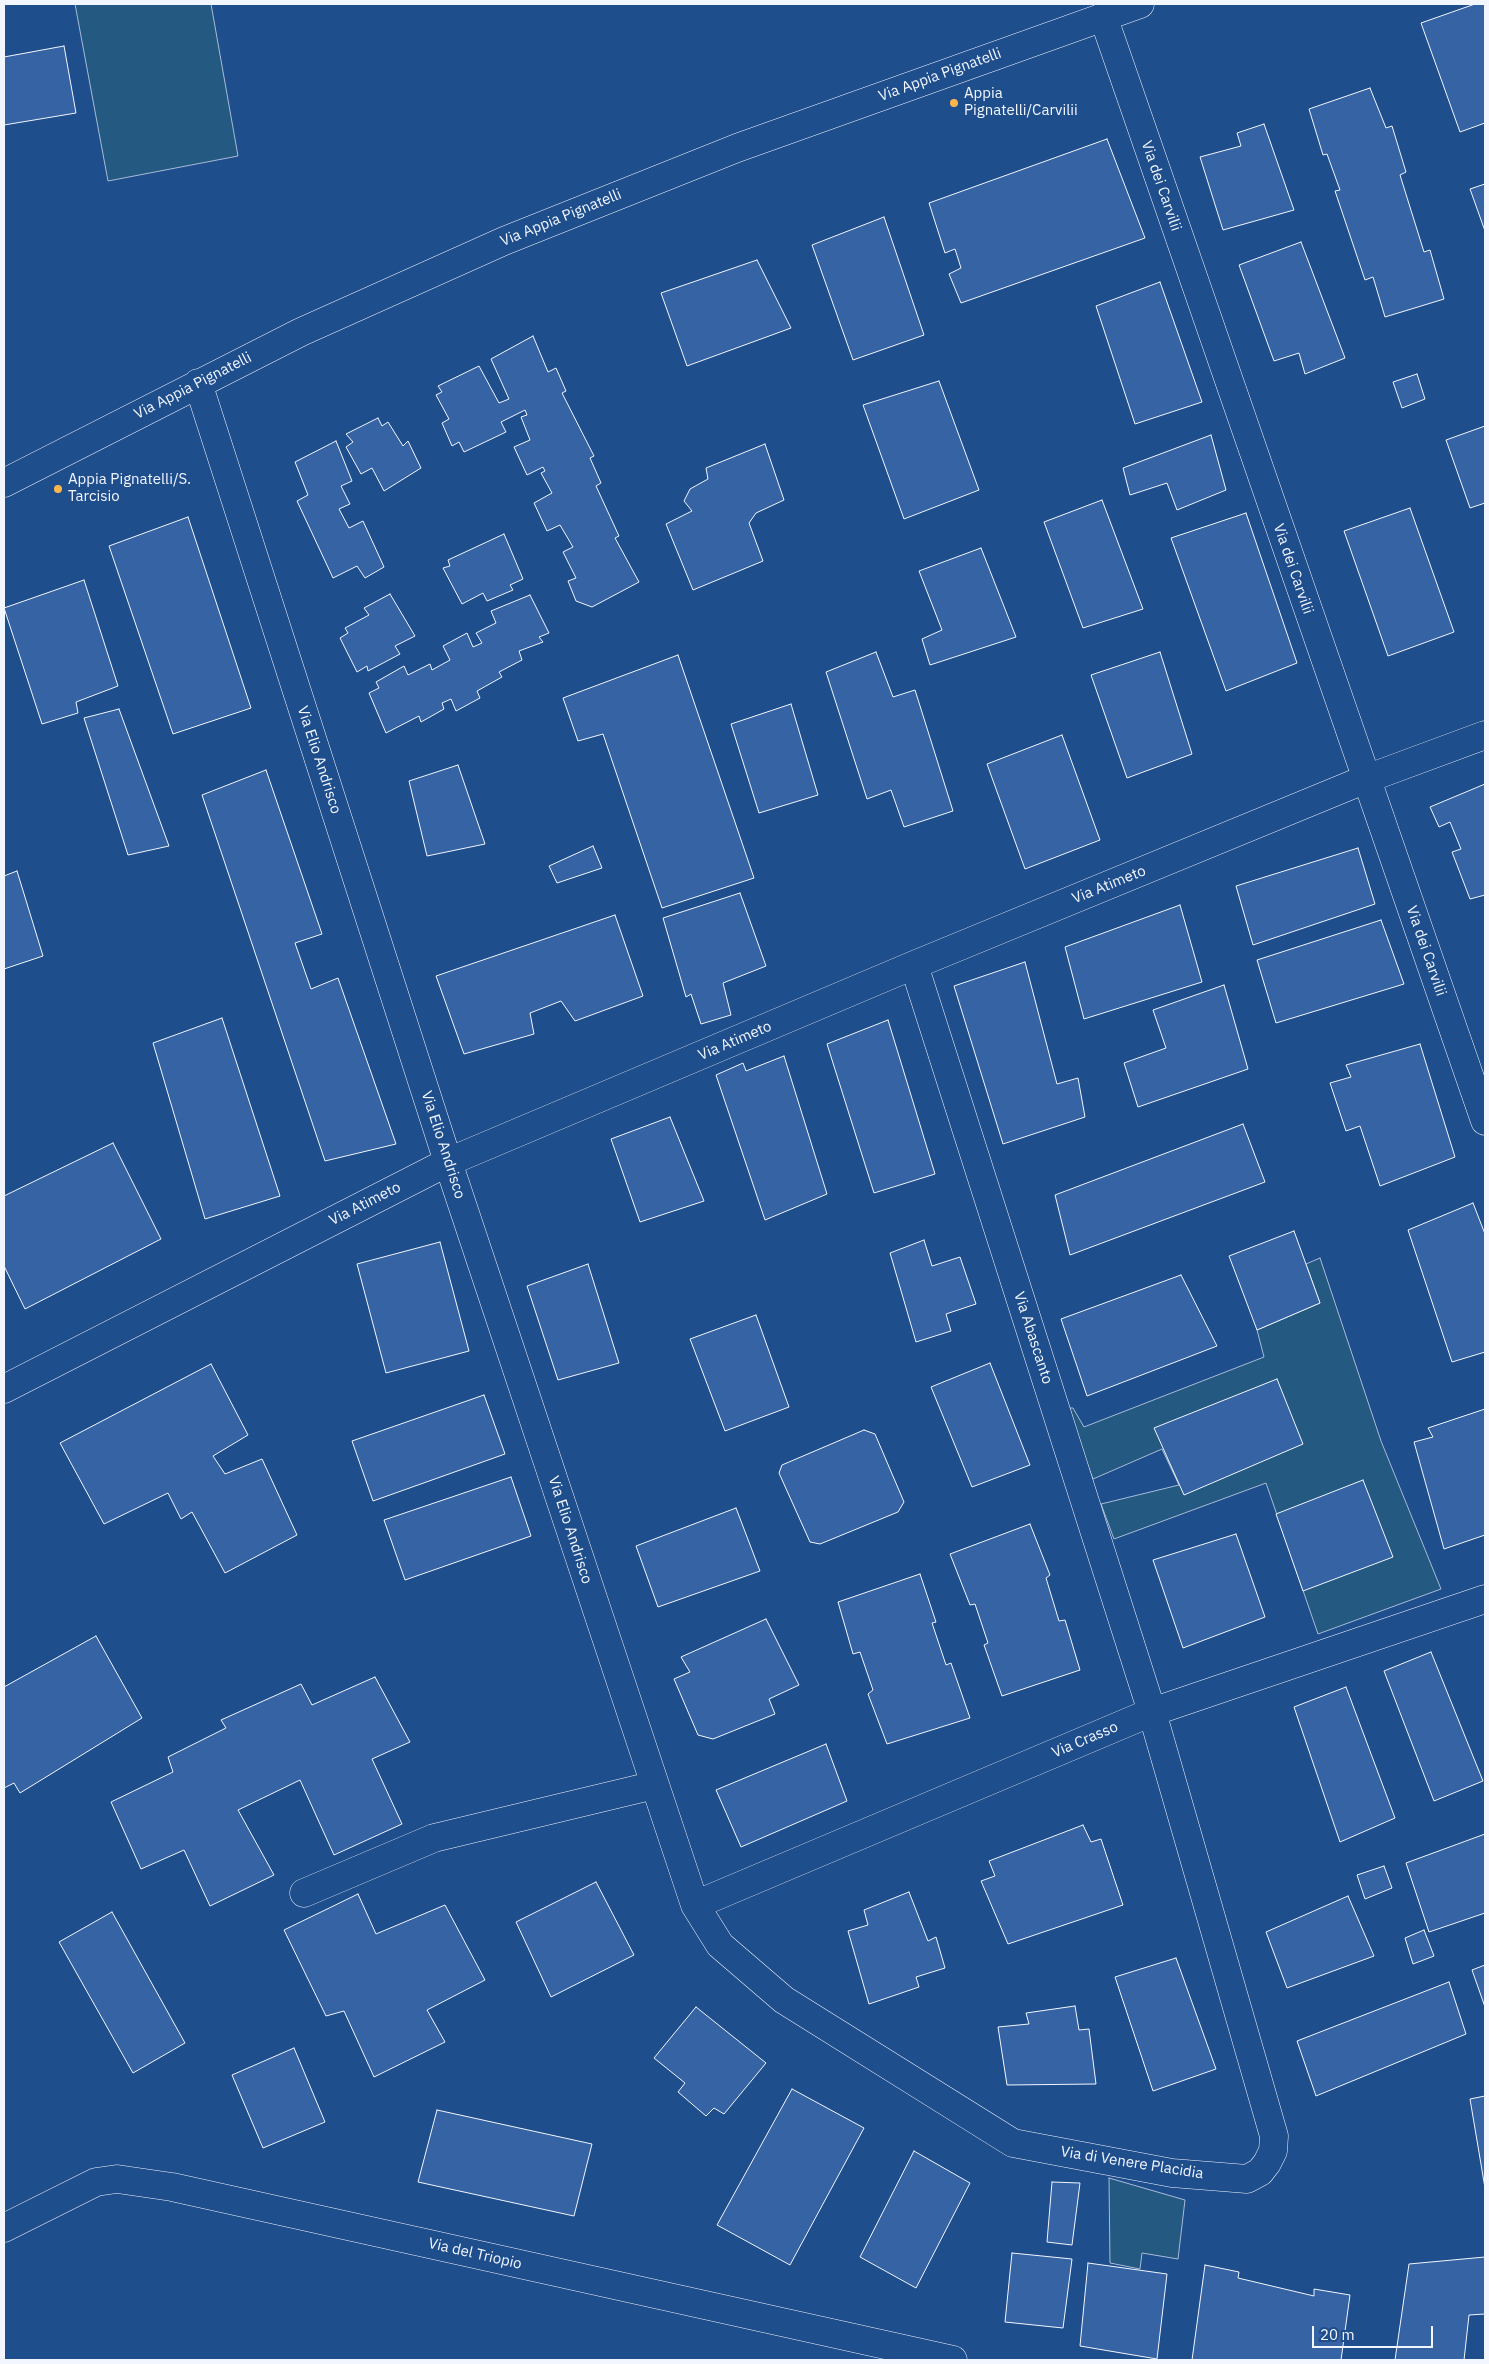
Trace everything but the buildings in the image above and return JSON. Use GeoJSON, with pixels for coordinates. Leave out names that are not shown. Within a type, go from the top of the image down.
{"type":"FeatureCollection","features":[{"type":"Feature","properties":{"kind":"street","name":"Via Appia Pignatelli"},"geometry":{"type":"LineString","coordinates":[[4,483],[198,383],[375,297],[558,219],[737,148],[1140,4]]}},
{"type":"Feature","properties":{"kind":"street","name":"Via dei Carvilii"},"geometry":{"type":"LineString","coordinates":[[1103,16],[1485,1121]]}},
{"type":"Feature","properties":{"kind":"street","name":"Via Elio Andrisco"},"geometry":{"type":"LineString","coordinates":[[198,383],[448,1162],[695,1905]]}},
{"type":"Feature","properties":{"kind":"street","name":"Via Atimeto"},"geometry":{"type":"LineString","coordinates":[[4,1389],[448,1162],[914,965],[1366,779],[1485,735]]}},
{"type":"Feature","properties":{"kind":"street","name":"Via Abascanto"},"geometry":{"type":"LineString","coordinates":[[914,965],[1152,1712]]}},
{"type":"Feature","properties":{"kind":"street","name":"Via Crasso"},"geometry":{"type":"LineString","coordinates":[[695,1905],[1152,1712],[1485,1599]]}},
{"type":"Feature","properties":{"kind":"street","name":"Via di Venere Placidia"},"geometry":{"type":"LineString","coordinates":[[695,1905],[720,1945],[784,2000],[1013,2143],[1172,2172],[1247,2179],[1260,2172],[1267,2163],[1273,2150],[1274,2136],[1152,1712]]}},
{"type":"Feature","properties":{"kind":"street"},"geometry":{"type":"LineString","coordinates":[[304,1893],[434,1838],[655,1785]]}},
{"type":"Feature","properties":{"kind":"street","name":"Via del Triopio"},"geometry":{"type":"LineString","coordinates":[[4,2228],[96,2182],[117,2178],[172,2187],[953,2360]]}},
{"type":"Feature","properties":{"kind":"shaded area"},"geometry":{"type":"Polygon","coordinates":[[[75,4],[211,4],[238,156],[108,181],[75,4]]]}},
{"type":"Feature","properties":{"kind":"shaded area"},"geometry":{"type":"Polygon","coordinates":[[[1320,1258],[1381,1441],[1441,1589],[1318,1634],[1266,1483],[1114,1539],[1101,1504],[1179,1485],[1162,1449],[1093,1479],[1065,1408],[1073,1408],[1084,1427],[1264,1357],[1257,1330],[1320,1303],[1306,1264],[1320,1258]]]}},
{"type":"Feature","properties":{"kind":"shaded area"},"geometry":{"type":"Polygon","coordinates":[[[1109,2178],[1185,2200],[1178,2259],[1142,2253],[1140,2269],[1110,2263],[1109,2178]]]}},
{"type":"Feature","properties":{"kind":"place","name":"Appia Pignatelli/Carvilii"},"geometry":{"type":"Point","coordinates":[954,103]}},
{"type":"Feature","properties":{"kind":"place","name":"Appia Pignatelli/S. Tarcisio"},"geometry":{"type":"Point","coordinates":[58,489]}}]}
